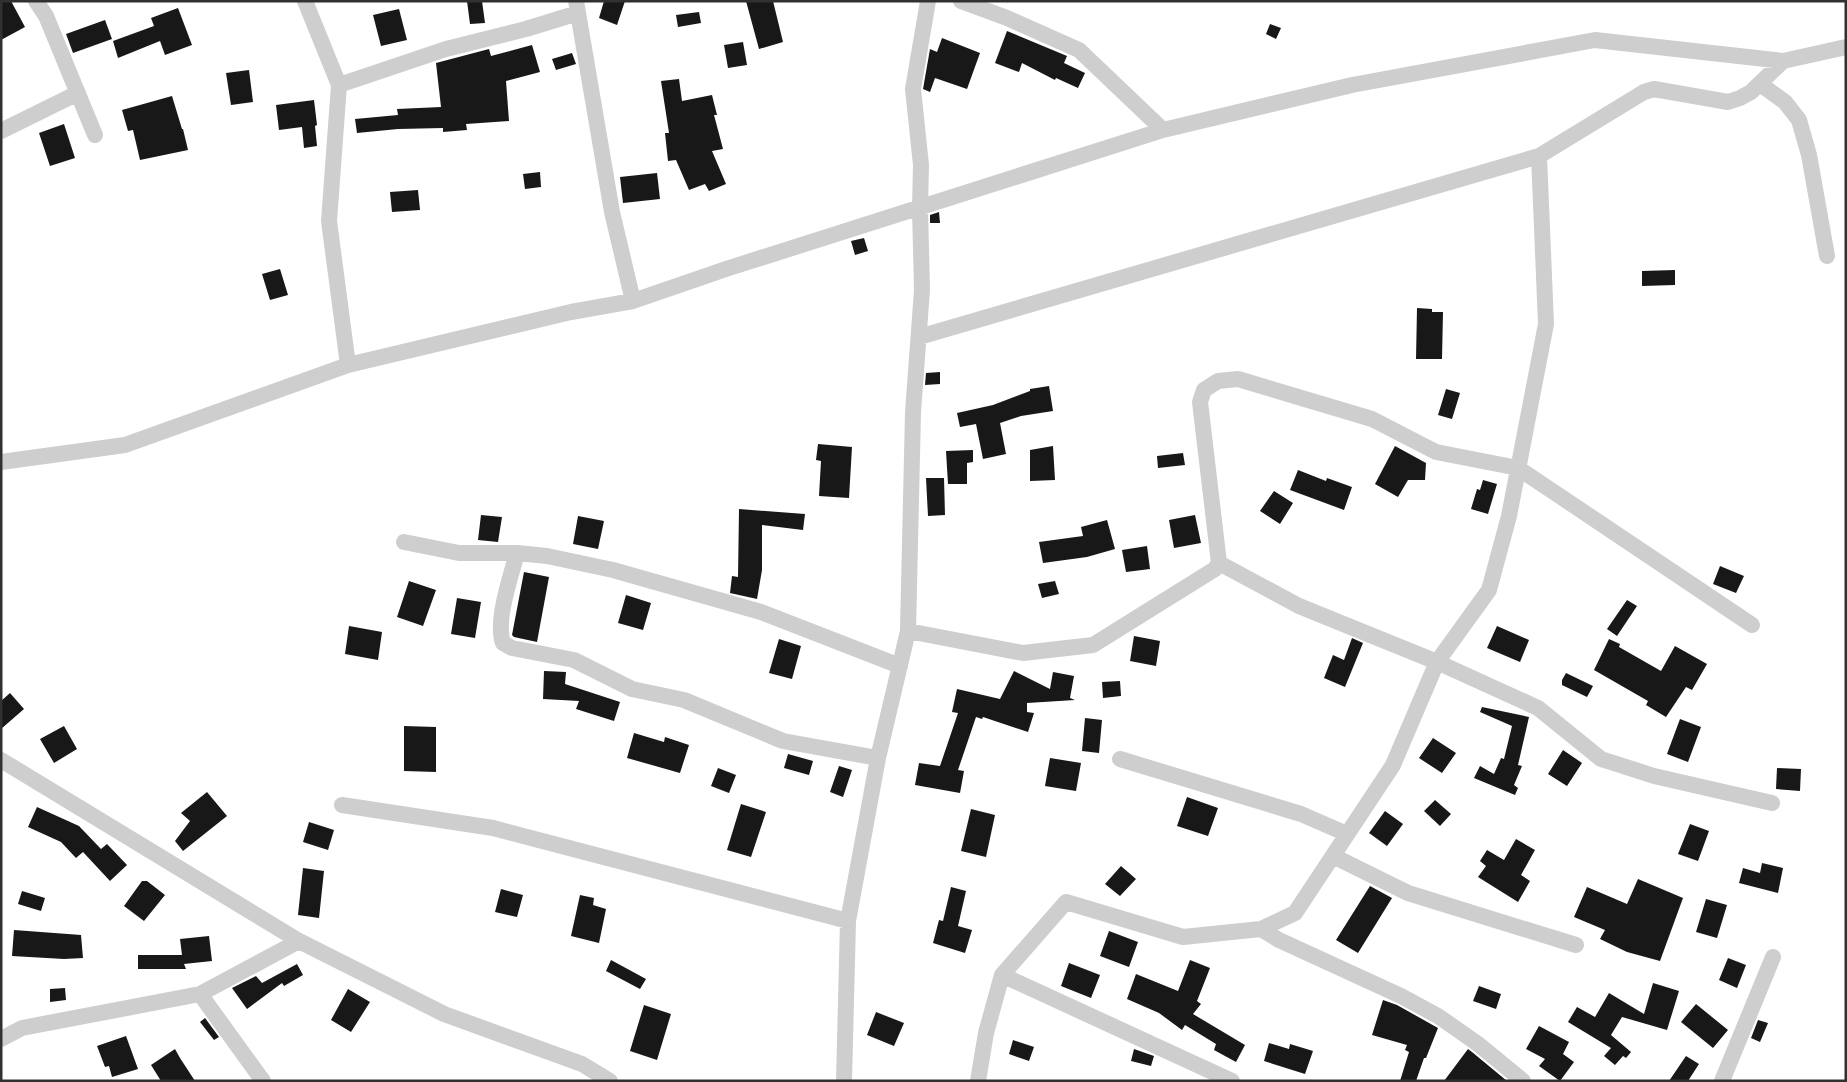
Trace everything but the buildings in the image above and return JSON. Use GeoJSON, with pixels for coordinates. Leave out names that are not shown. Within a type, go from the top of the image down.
{"type":"FeatureCollection","features":[{"type":"Feature","properties":{"kind":"street"},"geometry":{"type":"LineString","coordinates":[[36,1],[46,16],[95,135]]}},
{"type":"Feature","properties":{"kind":"street"},"geometry":{"type":"LineString","coordinates":[[305,1],[339,85],[329,221],[348,365]]}},
{"type":"Feature","properties":{"kind":"street"},"geometry":{"type":"LineString","coordinates":[[844,1081],[848,921],[878,758],[908,630],[913,412],[922,290],[921,165],[912,89],[928,1]]}},
{"type":"Feature","properties":{"kind":"street"},"geometry":{"type":"LineString","coordinates":[[960,1],[1007,18],[1079,50],[1163,130]]}},
{"type":"Feature","properties":{"kind":"street"},"geometry":{"type":"LineString","coordinates":[[339,85],[446,49],[526,29],[577,7],[612,212],[633,301]]}},
{"type":"Feature","properties":{"kind":"street"},"geometry":{"type":"LineString","coordinates":[[1,462],[125,446],[348,365],[572,312],[633,301],[726,269],[1163,130],[1352,85],[1595,40],[1783,61],[1846,47]]}},
{"type":"Feature","properties":{"kind":"street"},"geometry":{"type":"LineString","coordinates":[[919,337],[1540,156],[1644,92],[1654,89],[1728,102],[1740,98],[1760,84],[1783,61]]}},
{"type":"Feature","properties":{"kind":"street"},"geometry":{"type":"LineString","coordinates":[[1760,84],[1785,102],[1799,120],[1809,155],[1826,256]]}},
{"type":"Feature","properties":{"kind":"street"},"geometry":{"type":"LineString","coordinates":[[1,131],[78,93]]}},
{"type":"Feature","properties":{"kind":"street"},"geometry":{"type":"LineString","coordinates":[[978,1081],[986,1033],[1002,975],[1066,902],[1183,937],[1261,929],[1295,913],[1393,765],[1437,662],[1489,590],[1509,516],[1546,324],[1540,156]]}},
{"type":"Feature","properties":{"kind":"street"},"geometry":{"type":"LineString","coordinates":[[908,630],[1023,653],[1093,645],[1216,569],[1220,563],[1200,402],[1204,390],[1218,381],[1238,379],[1372,419],[1436,452],[1518,468],[1752,625]]}},
{"type":"Feature","properties":{"kind":"street"},"geometry":{"type":"LineString","coordinates":[[404,542],[459,553],[517,553],[547,556],[614,570],[761,612],[900,666]]}},
{"type":"Feature","properties":{"kind":"street"},"geometry":{"type":"LineString","coordinates":[[517,553],[500,629],[503,643],[512,648],[574,660],[632,689],[684,700],[783,741],[878,758]]}},
{"type":"Feature","properties":{"kind":"street"},"geometry":{"type":"LineString","coordinates":[[1220,563],[1298,606],[1437,662],[1538,708],[1601,759],[1654,776],[1772,803]]}},
{"type":"Feature","properties":{"kind":"street"},"geometry":{"type":"LineString","coordinates":[[1,760],[299,940],[444,1014],[582,1064],[610,1081]]}},
{"type":"Feature","properties":{"kind":"street"},"geometry":{"type":"LineString","coordinates":[[1120,760],[1301,814],[1347,834]]}},
{"type":"Feature","properties":{"kind":"street"},"geometry":{"type":"LineString","coordinates":[[342,804],[493,828],[848,921]]}},
{"type":"Feature","properties":{"kind":"street"},"geometry":{"type":"LineString","coordinates":[[1333,856],[1408,893],[1576,945]]}},
{"type":"Feature","properties":{"kind":"street"},"geometry":{"type":"LineString","coordinates":[[1261,929],[1280,940],[1401,996],[1438,1016],[1478,1044],[1523,1081]]}},
{"type":"Feature","properties":{"kind":"street"},"geometry":{"type":"LineString","coordinates":[[1,1039],[22,1028],[200,994],[299,940]]}},
{"type":"Feature","properties":{"kind":"street"},"geometry":{"type":"LineString","coordinates":[[1722,1081],[1773,957]]}},
{"type":"Feature","properties":{"kind":"street"},"geometry":{"type":"LineString","coordinates":[[1002,975],[1232,1081]]}},
{"type":"Feature","properties":{"kind":"street"},"geometry":{"type":"LineString","coordinates":[[200,994],[263,1081]]}}]}
